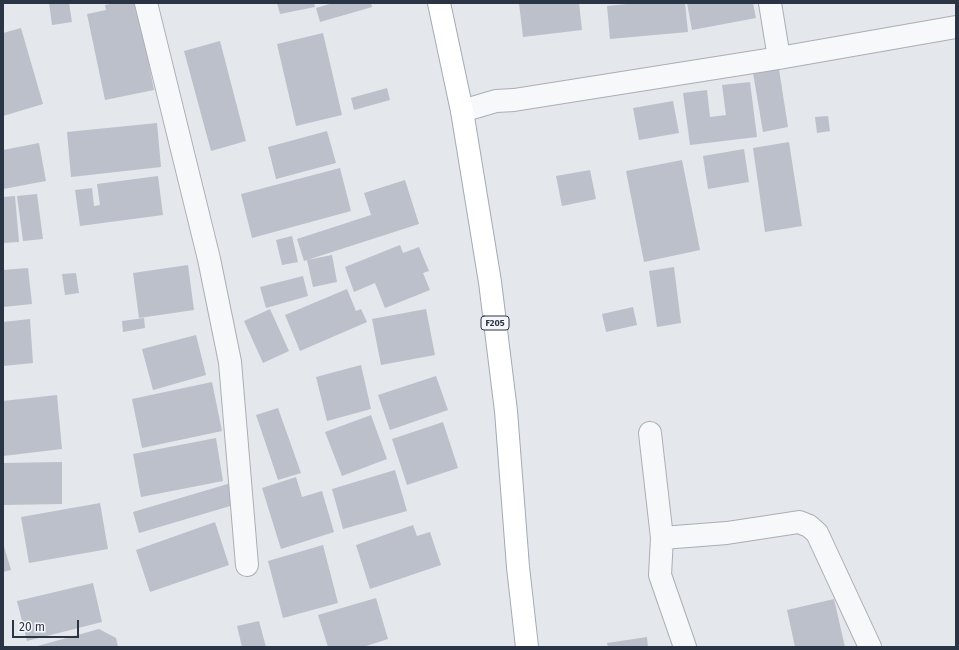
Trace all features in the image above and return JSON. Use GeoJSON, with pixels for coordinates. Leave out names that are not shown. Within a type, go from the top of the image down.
{"type":"FeatureCollection","features":[{"type":"Feature","properties":{"kind":"main road","name":"F205"},"geometry":{"type":"LineString","coordinates":[[428,3],[453,114],[478,283],[508,609],[513,647]]}},
{"type":"Feature","properties":{"kind":"main road","name":"F205"},"geometry":{"type":"LineString","coordinates":[[438,3],[462,111],[490,282],[505,403],[518,567],[527,647]]}},
{"type":"Feature","properties":{"kind":"street"},"geometry":{"type":"LineString","coordinates":[[146,3],[209,259],[230,362],[247,565]]}},
{"type":"Feature","properties":{"kind":"street"},"geometry":{"type":"LineString","coordinates":[[770,3],[779,58]]}},
{"type":"Feature","properties":{"kind":"street"},"geometry":{"type":"LineString","coordinates":[[462,111],[496,101],[514,100],[779,58],[956,27]]}},
{"type":"Feature","properties":{"kind":"street"},"geometry":{"type":"LineString","coordinates":[[650,433],[662,538],[660,576],[684,647]]}},
{"type":"Feature","properties":{"kind":"street"},"geometry":{"type":"LineString","coordinates":[[662,538],[727,533],[799,522],[809,526],[817,533],[870,647]]}},
{"type":"Feature","properties":{"kind":"building"},"geometry":{"type":"Polygon","coordinates":[[[49,3],[69,3],[72,22],[52,25],[49,3]]]}},
{"type":"Feature","properties":{"kind":"building"},"geometry":{"type":"Polygon","coordinates":[[[115,3],[137,3],[154,90],[105,100],[87,14],[106,10],[105,5],[115,3]]]}},
{"type":"Feature","properties":{"kind":"building"},"geometry":{"type":"Polygon","coordinates":[[[277,3],[314,3],[315,7],[280,14],[277,3]]]}},
{"type":"Feature","properties":{"kind":"building"},"geometry":{"type":"Polygon","coordinates":[[[333,3],[371,3],[372,7],[320,22],[316,8],[333,3]]]}},
{"type":"Feature","properties":{"kind":"building"},"geometry":{"type":"Polygon","coordinates":[[[519,3],[579,3],[582,30],[523,37],[519,3]]]}},
{"type":"Feature","properties":{"kind":"building"},"geometry":{"type":"Polygon","coordinates":[[[637,3],[685,3],[688,32],[610,39],[607,6],[637,3]]]}},
{"type":"Feature","properties":{"kind":"building"},"geometry":{"type":"Polygon","coordinates":[[[687,3],[753,3],[756,18],[692,30],[687,3]]]}},
{"type":"Feature","properties":{"kind":"building"},"geometry":{"type":"Polygon","coordinates":[[[21,28],[43,104],[3,116],[3,33],[21,28]]]}},
{"type":"Feature","properties":{"kind":"building"},"geometry":{"type":"Polygon","coordinates":[[[323,33],[342,115],[296,126],[277,44],[323,33]]]}},
{"type":"Feature","properties":{"kind":"building"},"geometry":{"type":"Polygon","coordinates":[[[220,41],[246,141],[211,151],[184,51],[220,41]]]}},
{"type":"Feature","properties":{"kind":"building"},"geometry":{"type":"Polygon","coordinates":[[[778,63],[788,127],[763,132],[752,67],[778,63]]]}},
{"type":"Feature","properties":{"kind":"building"},"geometry":{"type":"Polygon","coordinates":[[[750,82],[757,137],[690,145],[683,93],[707,90],[710,117],[726,115],[722,85],[750,82]]]}},
{"type":"Feature","properties":{"kind":"building"},"geometry":{"type":"Polygon","coordinates":[[[387,88],[390,100],[354,110],[351,98],[387,88]]]}},
{"type":"Feature","properties":{"kind":"building"},"geometry":{"type":"Polygon","coordinates":[[[673,101],[679,133],[639,140],[633,108],[673,101]]]}},
{"type":"Feature","properties":{"kind":"building"},"geometry":{"type":"Polygon","coordinates":[[[828,116],[830,131],[817,133],[815,117],[828,116]]]}},
{"type":"Feature","properties":{"kind":"building"},"geometry":{"type":"Polygon","coordinates":[[[157,123],[161,167],[71,177],[67,132],[157,123]]]}},
{"type":"Feature","properties":{"kind":"building"},"geometry":{"type":"Polygon","coordinates":[[[327,131],[336,163],[276,179],[268,147],[327,131]]]}},
{"type":"Feature","properties":{"kind":"building"},"geometry":{"type":"Polygon","coordinates":[[[789,142],[802,226],[765,232],[753,148],[789,142]]]}},
{"type":"Feature","properties":{"kind":"building"},"geometry":{"type":"Polygon","coordinates":[[[39,143],[46,181],[3,189],[3,150],[39,143]]]}},
{"type":"Feature","properties":{"kind":"building"},"geometry":{"type":"Polygon","coordinates":[[[744,149],[749,182],[708,189],[703,156],[744,149]]]}},
{"type":"Feature","properties":{"kind":"building"},"geometry":{"type":"Polygon","coordinates":[[[682,160],[700,250],[644,262],[626,171],[682,160]]]}},
{"type":"Feature","properties":{"kind":"building"},"geometry":{"type":"Polygon","coordinates":[[[340,168],[351,211],[252,238],[241,194],[340,168]]]}},
{"type":"Feature","properties":{"kind":"building"},"geometry":{"type":"Polygon","coordinates":[[[590,170],[596,199],[562,206],[556,176],[590,170]]]}},
{"type":"Feature","properties":{"kind":"building"},"geometry":{"type":"Polygon","coordinates":[[[158,176],[163,215],[80,226],[75,190],[92,188],[94,206],[100,205],[97,184],[158,176]]]}},
{"type":"Feature","properties":{"kind":"building"},"geometry":{"type":"Polygon","coordinates":[[[405,180],[419,224],[304,261],[297,239],[371,215],[364,193],[405,180]]]}},
{"type":"Feature","properties":{"kind":"building"},"geometry":{"type":"Polygon","coordinates":[[[37,194],[43,239],[23,241],[17,196],[37,194]]]}},
{"type":"Feature","properties":{"kind":"building"},"geometry":{"type":"Polygon","coordinates":[[[15,196],[19,242],[3,243],[3,197],[15,196]]]}},
{"type":"Feature","properties":{"kind":"building"},"geometry":{"type":"Polygon","coordinates":[[[292,236],[298,262],[282,265],[276,240],[292,236]]]}},
{"type":"Feature","properties":{"kind":"building"},"geometry":{"type":"Polygon","coordinates":[[[400,245],[403,253],[419,247],[429,271],[423,273],[430,290],[385,308],[375,283],[354,292],[345,267],[400,245]]]}},
{"type":"Feature","properties":{"kind":"building"},"geometry":{"type":"Polygon","coordinates":[[[332,255],[337,282],[313,287],[307,260],[332,255]]]}},
{"type":"Feature","properties":{"kind":"building"},"geometry":{"type":"Polygon","coordinates":[[[188,265],[194,310],[139,318],[133,273],[188,265]]]}},
{"type":"Feature","properties":{"kind":"building"},"geometry":{"type":"Polygon","coordinates":[[[674,267],[681,323],[657,327],[649,271],[674,267]]]}},
{"type":"Feature","properties":{"kind":"building"},"geometry":{"type":"Polygon","coordinates":[[[28,268],[32,304],[3,307],[3,270],[28,268]]]}},
{"type":"Feature","properties":{"kind":"building"},"geometry":{"type":"Polygon","coordinates":[[[76,273],[79,293],[65,295],[62,274],[76,273]]]}},
{"type":"Feature","properties":{"kind":"building"},"geometry":{"type":"Polygon","coordinates":[[[303,276],[308,296],[266,308],[260,287],[303,276]]]}},
{"type":"Feature","properties":{"kind":"building"},"geometry":{"type":"Polygon","coordinates":[[[347,289],[356,311],[361,309],[367,322],[300,351],[285,315],[347,289]]]}},
{"type":"Feature","properties":{"kind":"building"},"geometry":{"type":"Polygon","coordinates":[[[633,307],[637,325],[606,332],[602,314],[633,307]]]}},
{"type":"Feature","properties":{"kind":"building"},"geometry":{"type":"Polygon","coordinates":[[[270,309],[289,351],[263,363],[244,321],[270,309]]]}},
{"type":"Feature","properties":{"kind":"building"},"geometry":{"type":"Polygon","coordinates":[[[426,309],[435,355],[381,365],[372,319],[426,309]]]}},
{"type":"Feature","properties":{"kind":"building"},"geometry":{"type":"Polygon","coordinates":[[[144,318],[145,328],[123,332],[122,321],[144,318]]]}},
{"type":"Feature","properties":{"kind":"building"},"geometry":{"type":"Polygon","coordinates":[[[30,319],[33,363],[3,366],[3,322],[30,319]]]}},
{"type":"Feature","properties":{"kind":"building"},"geometry":{"type":"Polygon","coordinates":[[[196,335],[206,375],[153,390],[142,349],[196,335]]]}},
{"type":"Feature","properties":{"kind":"building"},"geometry":{"type":"Polygon","coordinates":[[[361,365],[371,409],[327,421],[316,377],[361,365]]]}},
{"type":"Feature","properties":{"kind":"building"},"geometry":{"type":"Polygon","coordinates":[[[436,376],[448,410],[390,430],[378,395],[436,376]]]}},
{"type":"Feature","properties":{"kind":"building"},"geometry":{"type":"Polygon","coordinates":[[[212,382],[222,431],[142,448],[132,399],[212,382]]]}},
{"type":"Feature","properties":{"kind":"building"},"geometry":{"type":"Polygon","coordinates":[[[57,395],[62,449],[3,456],[3,401],[57,395]]]}},
{"type":"Feature","properties":{"kind":"building"},"geometry":{"type":"Polygon","coordinates":[[[278,408],[301,473],[278,480],[256,415],[278,408]]]}},
{"type":"Feature","properties":{"kind":"building"},"geometry":{"type":"Polygon","coordinates":[[[371,415],[387,459],[342,476],[325,432],[371,415]]]}},
{"type":"Feature","properties":{"kind":"building"},"geometry":{"type":"Polygon","coordinates":[[[443,422],[458,468],[407,485],[392,439],[443,422]]]}},
{"type":"Feature","properties":{"kind":"building"},"geometry":{"type":"Polygon","coordinates":[[[216,438],[223,481],[141,497],[133,454],[216,438]]]}},
{"type":"Feature","properties":{"kind":"building"},"geometry":{"type":"Polygon","coordinates":[[[62,462],[62,504],[3,505],[3,463],[62,462]]]}},
{"type":"Feature","properties":{"kind":"building"},"geometry":{"type":"Polygon","coordinates":[[[395,470],[407,511],[343,529],[332,489],[395,470]]]}},
{"type":"Feature","properties":{"kind":"building"},"geometry":{"type":"Polygon","coordinates":[[[296,477],[302,497],[322,491],[334,532],[281,549],[262,488],[296,477]]]}},
{"type":"Feature","properties":{"kind":"building"},"geometry":{"type":"Polygon","coordinates":[[[231,483],[237,504],[139,533],[133,512],[231,483]]]}},
{"type":"Feature","properties":{"kind":"building"},"geometry":{"type":"Polygon","coordinates":[[[100,503],[108,549],[29,563],[21,517],[100,503]]]}},
{"type":"Feature","properties":{"kind":"building"},"geometry":{"type":"Polygon","coordinates":[[[215,522],[229,565],[150,592],[136,550],[215,522]]]}},
{"type":"Feature","properties":{"kind":"building"},"geometry":{"type":"Polygon","coordinates":[[[413,525],[417,536],[430,532],[441,565],[370,589],[356,545],[413,525]]]}},
{"type":"Feature","properties":{"kind":"building"},"geometry":{"type":"Polygon","coordinates":[[[3,543],[11,570],[3,572],[3,543]]]}},
{"type":"Feature","properties":{"kind":"building"},"geometry":{"type":"Polygon","coordinates":[[[323,545],[338,603],[283,618],[268,561],[323,545]]]}},
{"type":"Feature","properties":{"kind":"building"},"geometry":{"type":"Polygon","coordinates":[[[93,583],[102,622],[27,641],[17,601],[93,583]]]}},
{"type":"Feature","properties":{"kind":"building"},"geometry":{"type":"Polygon","coordinates":[[[376,598],[388,639],[363,647],[328,647],[318,615],[376,598]]]}},
{"type":"Feature","properties":{"kind":"building"},"geometry":{"type":"Polygon","coordinates":[[[834,599],[845,647],[795,647],[787,610],[834,599]]]}},
{"type":"Feature","properties":{"kind":"building"},"geometry":{"type":"Polygon","coordinates":[[[259,621],[266,647],[242,647],[237,626],[259,621]]]}},
{"type":"Feature","properties":{"kind":"building"},"geometry":{"type":"Polygon","coordinates":[[[99,629],[116,638],[118,647],[34,647],[99,629]]]}},
{"type":"Feature","properties":{"kind":"building"},"geometry":{"type":"Polygon","coordinates":[[[647,637],[648,647],[608,647],[607,643],[647,637]]]}}]}
